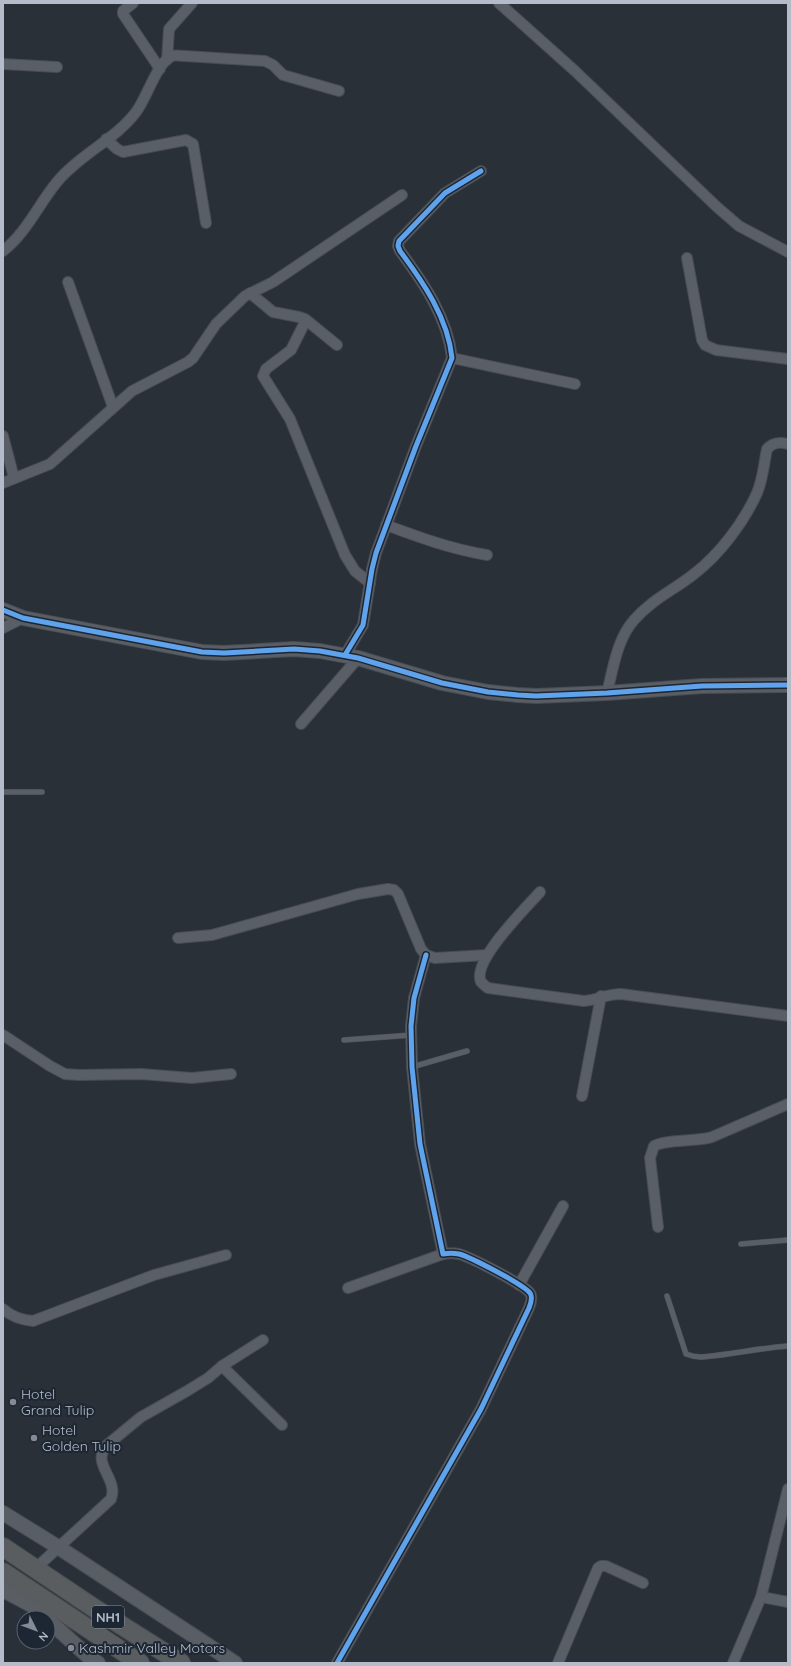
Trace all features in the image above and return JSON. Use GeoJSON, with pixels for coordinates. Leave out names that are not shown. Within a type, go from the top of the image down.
{"type":"FeatureCollection","features":[{"type":"Feature","properties":{"kind":"highway","name":"NH1"},"geometry":{"type":"LineString","coordinates":[[3,1547],[94,1608],[181,1663]]}},
{"type":"Feature","properties":{"kind":"highway","name":"NH1"},"geometry":{"type":"LineString","coordinates":[[3,1572],[140,1663]]}},
{"type":"Feature","properties":{"kind":"street"},"geometry":{"type":"LineString","coordinates":[[133,3],[123,11],[122,14],[160,69]]}},
{"type":"Feature","properties":{"kind":"street"},"geometry":{"type":"LineString","coordinates":[[166,60],[169,29],[192,3]]}},
{"type":"Feature","properties":{"kind":"street"},"geometry":{"type":"LineString","coordinates":[[499,3],[739,226],[788,252]]}},
{"type":"Feature","properties":{"kind":"street"},"geometry":{"type":"LineString","coordinates":[[3,251],[20,236],[56,182],[89,152],[120,129],[136,113],[160,69],[166,60],[172,56],[265,61],[283,75],[339,91]]}},
{"type":"Feature","properties":{"kind":"street"},"geometry":{"type":"LineString","coordinates":[[3,64],[57,68]]}},
{"type":"Feature","properties":{"kind":"street"},"geometry":{"type":"LineString","coordinates":[[106,139],[117,149],[123,152],[186,140],[193,144],[195,147],[206,223]]}},
{"type":"Feature","properties":{"kind":"street"},"geometry":{"type":"LineString","coordinates":[[300,724],[352,656],[363,625],[376,553],[416,446],[452,358],[446,332],[427,289],[398,246],[403,236],[445,193],[481,171]]}},
{"type":"Feature","properties":{"kind":"street"},"geometry":{"type":"LineString","coordinates":[[3,483],[50,464],[132,391],[193,358],[216,324],[250,293],[273,282],[402,195]]}},
{"type":"Feature","properties":{"kind":"street"},"geometry":{"type":"LineString","coordinates":[[687,258],[702,340],[705,345],[716,350],[788,359]]}},
{"type":"Feature","properties":{"kind":"street"},"geometry":{"type":"LineString","coordinates":[[68,282],[113,407]]}},
{"type":"Feature","properties":{"kind":"street"},"geometry":{"type":"LineString","coordinates":[[250,293],[273,312],[300,317],[306,320],[338,345]]}},
{"type":"Feature","properties":{"kind":"street"},"geometry":{"type":"LineString","coordinates":[[306,320],[291,350],[266,369],[263,373],[263,379],[290,418],[345,555],[355,571],[370,583]]}},
{"type":"Feature","properties":{"kind":"street"},"geometry":{"type":"LineString","coordinates":[[452,358],[575,384]]}},
{"type":"Feature","properties":{"kind":"street"},"geometry":{"type":"LineString","coordinates":[[3,436],[14,478]]}},
{"type":"Feature","properties":{"kind":"street"},"geometry":{"type":"LineString","coordinates":[[607,693],[620,647],[633,620],[659,598],[705,566],[737,526],[748,509],[761,480],[767,449],[777,442],[788,444]]}},
{"type":"Feature","properties":{"kind":"street"},"geometry":{"type":"LineString","coordinates":[[386,525],[424,540],[456,549],[488,555]]}},
{"type":"Feature","properties":{"kind":"street"},"geometry":{"type":"LineString","coordinates":[[3,610],[23,618],[202,652],[294,649],[352,656],[442,683],[488,692],[536,696],[607,693],[702,686],[788,684]]}},
{"type":"Feature","properties":{"kind":"street"},"geometry":{"type":"LineString","coordinates":[[3,628],[23,618]]}},
{"type":"Feature","properties":{"kind":"street"},"geometry":{"type":"LineString","coordinates":[[178,938],[212,935],[358,894],[388,889],[394,890],[398,894],[421,949],[426,955],[435,958],[487,955]]}},
{"type":"Feature","properties":{"kind":"street"},"geometry":{"type":"LineString","coordinates":[[540,892],[495,942],[487,955],[480,975],[480,981],[488,988],[584,1001],[598,999],[601,996],[612,994],[788,1016]]}},
{"type":"Feature","properties":{"kind":"street"},"geometry":{"type":"LineString","coordinates":[[426,955],[414,998],[412,1067],[420,1144],[443,1254]]}},
{"type":"Feature","properties":{"kind":"street"},"geometry":{"type":"LineString","coordinates":[[582,1096],[601,996]]}},
{"type":"Feature","properties":{"kind":"street"},"geometry":{"type":"LineString","coordinates":[[3,1035],[50,1066],[65,1074],[141,1074],[192,1078],[231,1074]]}},
{"type":"Feature","properties":{"kind":"street"},"geometry":{"type":"LineString","coordinates":[[658,1227],[650,1158],[654,1146],[663,1143],[702,1140],[712,1137],[788,1104]]}},
{"type":"Feature","properties":{"kind":"street"},"geometry":{"type":"LineString","coordinates":[[520,1285],[563,1206]]}},
{"type":"Feature","properties":{"kind":"street"},"geometry":{"type":"LineString","coordinates":[[337,1663],[484,1402],[529,1308],[531,1295],[520,1285],[468,1257],[451,1253],[443,1254],[348,1288]]}},
{"type":"Feature","properties":{"kind":"street"},"geometry":{"type":"LineString","coordinates":[[3,1309],[10,1315],[22,1320],[33,1321],[154,1275],[226,1255]]}},
{"type":"Feature","properties":{"kind":"street"},"geometry":{"type":"LineString","coordinates":[[36,1568],[110,1499],[113,1494],[112,1486],[102,1462],[101,1455],[107,1445],[141,1417],[192,1387],[263,1340]]}},
{"type":"Feature","properties":{"kind":"street"},"geometry":{"type":"LineString","coordinates":[[222,1366],[282,1425]]}},
{"type":"Feature","properties":{"kind":"street"},"geometry":{"type":"LineString","coordinates":[[733,1663],[761,1597],[788,1489]]}},
{"type":"Feature","properties":{"kind":"street"},"geometry":{"type":"LineString","coordinates":[[3,1513],[58,1547],[235,1663]]}},
{"type":"Feature","properties":{"kind":"street"},"geometry":{"type":"LineString","coordinates":[[558,1663],[598,1568],[601,1566],[606,1566],[643,1583]]}},
{"type":"Feature","properties":{"kind":"street"},"geometry":{"type":"LineString","coordinates":[[3,1590],[33,1606],[37,1610]]}},
{"type":"Feature","properties":{"kind":"street"},"geometry":{"type":"LineString","coordinates":[[761,1597],[788,1602]]}},
{"type":"Feature","properties":{"kind":"street"},"geometry":{"type":"LineString","coordinates":[[56,1627],[90,1658],[98,1663]]}},
{"type":"Feature","properties":{"kind":"lane"},"geometry":{"type":"LineString","coordinates":[[3,792],[42,792]]}},
{"type":"Feature","properties":{"kind":"lane"},"geometry":{"type":"LineString","coordinates":[[344,1040],[412,1035]]}},
{"type":"Feature","properties":{"kind":"lane"},"geometry":{"type":"LineString","coordinates":[[412,1067],[467,1050]]}},
{"type":"Feature","properties":{"kind":"lane"},"geometry":{"type":"LineString","coordinates":[[741,1244],[788,1240]]}},
{"type":"Feature","properties":{"kind":"lane"},"geometry":{"type":"LineString","coordinates":[[667,1296],[686,1354],[701,1357],[768,1347],[788,1346]]}},
{"type":"Feature","properties":{"kind":"cycle path"},"geometry":{"type":"LineString","coordinates":[[345,655],[363,625],[376,553],[416,446],[452,358],[450,343],[440,315],[426,288],[400,251],[398,246],[399,241],[445,193],[481,171]]}},
{"type":"Feature","properties":{"kind":"cycle path"},"geometry":{"type":"LineString","coordinates":[[3,610],[23,618],[202,652],[224,653],[294,649],[320,651],[358,658],[442,683],[488,692],[518,695],[536,696],[607,693],[702,686],[788,685]]}},
{"type":"Feature","properties":{"kind":"cycle path"},"geometry":{"type":"LineString","coordinates":[[337,1663],[481,1409],[529,1308],[531,1300],[530,1293],[496,1271],[459,1254],[443,1254],[420,1144],[412,1067],[411,1026],[414,998],[426,955]]}},
{"type":"Feature","properties":{"kind":"place","name":"Hotel Grand Tulip"},"geometry":{"type":"Point","coordinates":[13,1402]}},
{"type":"Feature","properties":{"kind":"place","name":"Hotel Golden Tulip"},"geometry":{"type":"Point","coordinates":[34,1438]}},
{"type":"Feature","properties":{"kind":"place","name":"Kashmir Valley Motors"},"geometry":{"type":"Point","coordinates":[71,1648]}}]}
